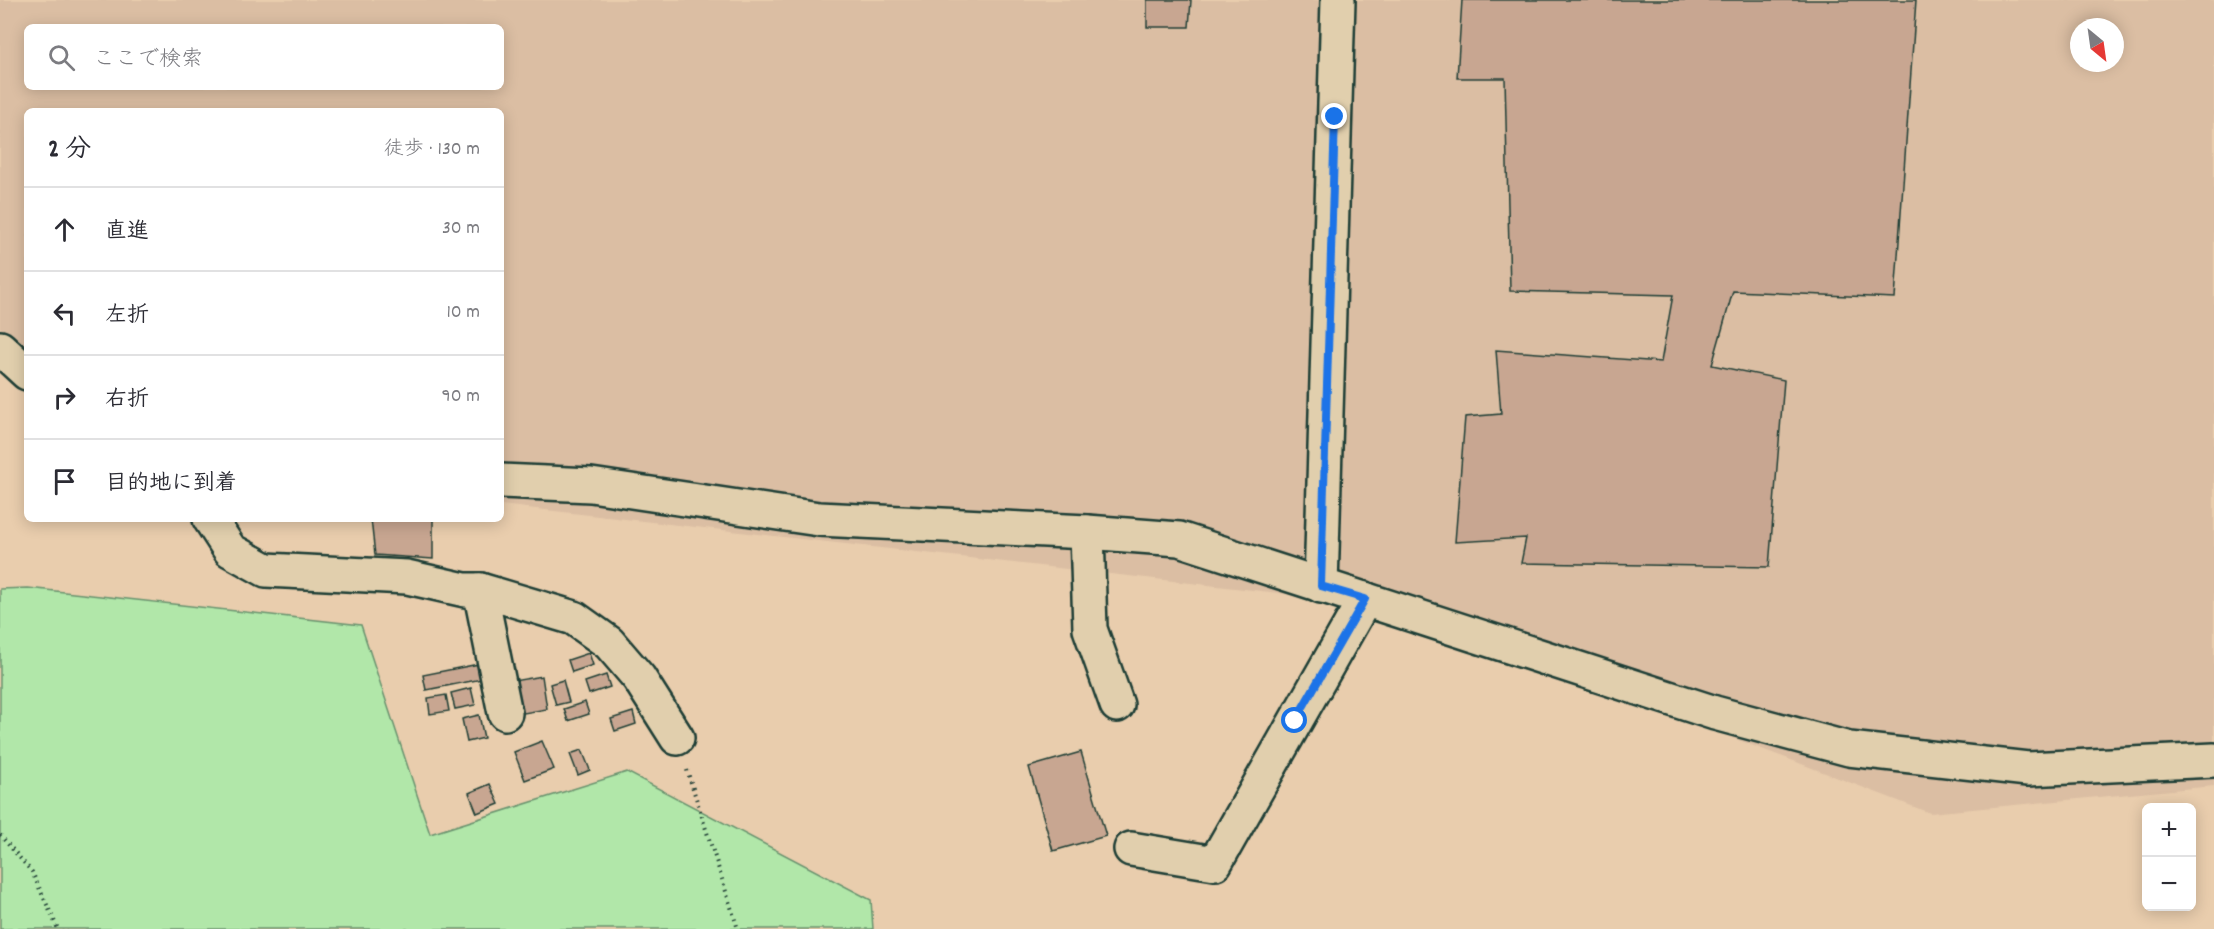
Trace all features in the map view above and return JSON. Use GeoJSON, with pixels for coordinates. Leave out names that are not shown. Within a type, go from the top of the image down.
{"type":"FeatureCollection","features":[{"type":"Feature","properties":{"kind":"street"},"geometry":{"type":"LineString","coordinates":[[1321,586],[1338,0]]}},
{"type":"Feature","properties":{"kind":"street"},"geometry":{"type":"LineString","coordinates":[[0,348],[24,370]]}},
{"type":"Feature","properties":{"kind":"street"},"geometry":{"type":"LineString","coordinates":[[504,481],[591,485],[819,519],[1087,532],[1179,539],[1715,714],[1849,749],[2028,769],[2214,760]]}},
{"type":"Feature","properties":{"kind":"street"},"geometry":{"type":"LineString","coordinates":[[212,522],[230,550],[266,570],[407,577],[465,590],[480,590],[573,618],[609,643],[639,678],[677,738]]}},
{"type":"Feature","properties":{"kind":"street"},"geometry":{"type":"LineString","coordinates":[[1087,532],[1090,629],[1116,705]]}},
{"type":"Feature","properties":{"kind":"street"},"geometry":{"type":"LineString","coordinates":[[480,590],[505,713]]}},
{"type":"Feature","properties":{"kind":"street"},"geometry":{"type":"LineString","coordinates":[[1131,849],[1215,863],[1365,599]]}},
{"type":"Feature","properties":{"kind":"path"},"geometry":{"type":"LineString","coordinates":[[677,738],[738,929]]}},
{"type":"Feature","properties":{"kind":"path"},"geometry":{"type":"LineString","coordinates":[[0,835],[32,872],[58,929]]}},
{"type":"Feature","properties":{"kind":"shaded area"},"geometry":{"type":"Polygon","coordinates":[[[0,0],[2214,0],[2214,786],[1930,813],[1385,605],[504,505],[504,108],[24,108],[24,348],[0,328],[0,0]]]}},
{"type":"Feature","properties":{"kind":"green space"},"geometry":{"type":"Polygon","coordinates":[[[28,588],[361,625],[430,834],[627,772],[871,900],[873,929],[0,929],[0,589],[28,588]]]}},
{"type":"Feature","properties":{"kind":"building"},"geometry":{"type":"Polygon","coordinates":[[[1147,0],[1191,0],[1189,27],[1147,27],[1147,0]]]}},
{"type":"Feature","properties":{"kind":"building"},"geometry":{"type":"Polygon","coordinates":[[[1462,0],[1916,0],[1895,298],[1733,291],[1712,365],[1784,380],[1769,567],[1521,563],[1526,538],[1455,542],[1465,417],[1501,414],[1496,350],[1661,362],[1673,295],[1510,291],[1505,78],[1457,78],[1462,0]]]}},
{"type":"Feature","properties":{"kind":"building"},"geometry":{"type":"Polygon","coordinates":[[[371,522],[433,522],[433,559],[375,555],[371,522]]]}},
{"type":"Feature","properties":{"kind":"building"},"geometry":{"type":"Polygon","coordinates":[[[589,653],[593,665],[572,672],[568,660],[589,653]]]}},
{"type":"Feature","properties":{"kind":"building"},"geometry":{"type":"Polygon","coordinates":[[[479,664],[482,679],[426,690],[423,675],[479,664]]]}},
{"type":"Feature","properties":{"kind":"building"},"geometry":{"type":"Polygon","coordinates":[[[606,675],[610,687],[589,694],[585,682],[606,675]]]}},
{"type":"Feature","properties":{"kind":"building"},"geometry":{"type":"Polygon","coordinates":[[[542,676],[547,709],[518,714],[513,681],[542,676]]]}},
{"type":"Feature","properties":{"kind":"building"},"geometry":{"type":"Polygon","coordinates":[[[563,680],[569,702],[556,705],[550,684],[563,680]]]}},
{"type":"Feature","properties":{"kind":"building"},"geometry":{"type":"Polygon","coordinates":[[[471,688],[475,705],[455,709],[451,693],[471,688]]]}},
{"type":"Feature","properties":{"kind":"building"},"geometry":{"type":"Polygon","coordinates":[[[446,695],[449,711],[430,714],[428,698],[446,695]]]}},
{"type":"Feature","properties":{"kind":"building"},"geometry":{"type":"Polygon","coordinates":[[[585,702],[589,714],[568,721],[564,709],[585,702]]]}},
{"type":"Feature","properties":{"kind":"building"},"geometry":{"type":"Polygon","coordinates":[[[633,712],[636,724],[615,731],[611,719],[633,712]]]}},
{"type":"Feature","properties":{"kind":"building"},"geometry":{"type":"Polygon","coordinates":[[[479,715],[484,738],[467,742],[462,719],[479,715]]]}},
{"type":"Feature","properties":{"kind":"building"},"geometry":{"type":"Polygon","coordinates":[[[542,741],[554,769],[525,780],[514,752],[542,741]]]}},
{"type":"Feature","properties":{"kind":"building"},"geometry":{"type":"Polygon","coordinates":[[[582,750],[590,770],[578,775],[570,754],[582,750]]]}},
{"type":"Feature","properties":{"kind":"building"},"geometry":{"type":"Polygon","coordinates":[[[1081,752],[1106,836],[1053,851],[1029,767],[1081,752]]]}},
{"type":"Feature","properties":{"kind":"building"},"geometry":{"type":"Polygon","coordinates":[[[490,784],[499,804],[477,813],[469,793],[490,784]]]}},
{"type":"Feature","properties":{"kind":"route"},"geometry":{"type":"LineString","coordinates":[[1295,721],[1365,599],[1321,586],[1335,117]]}}]}
